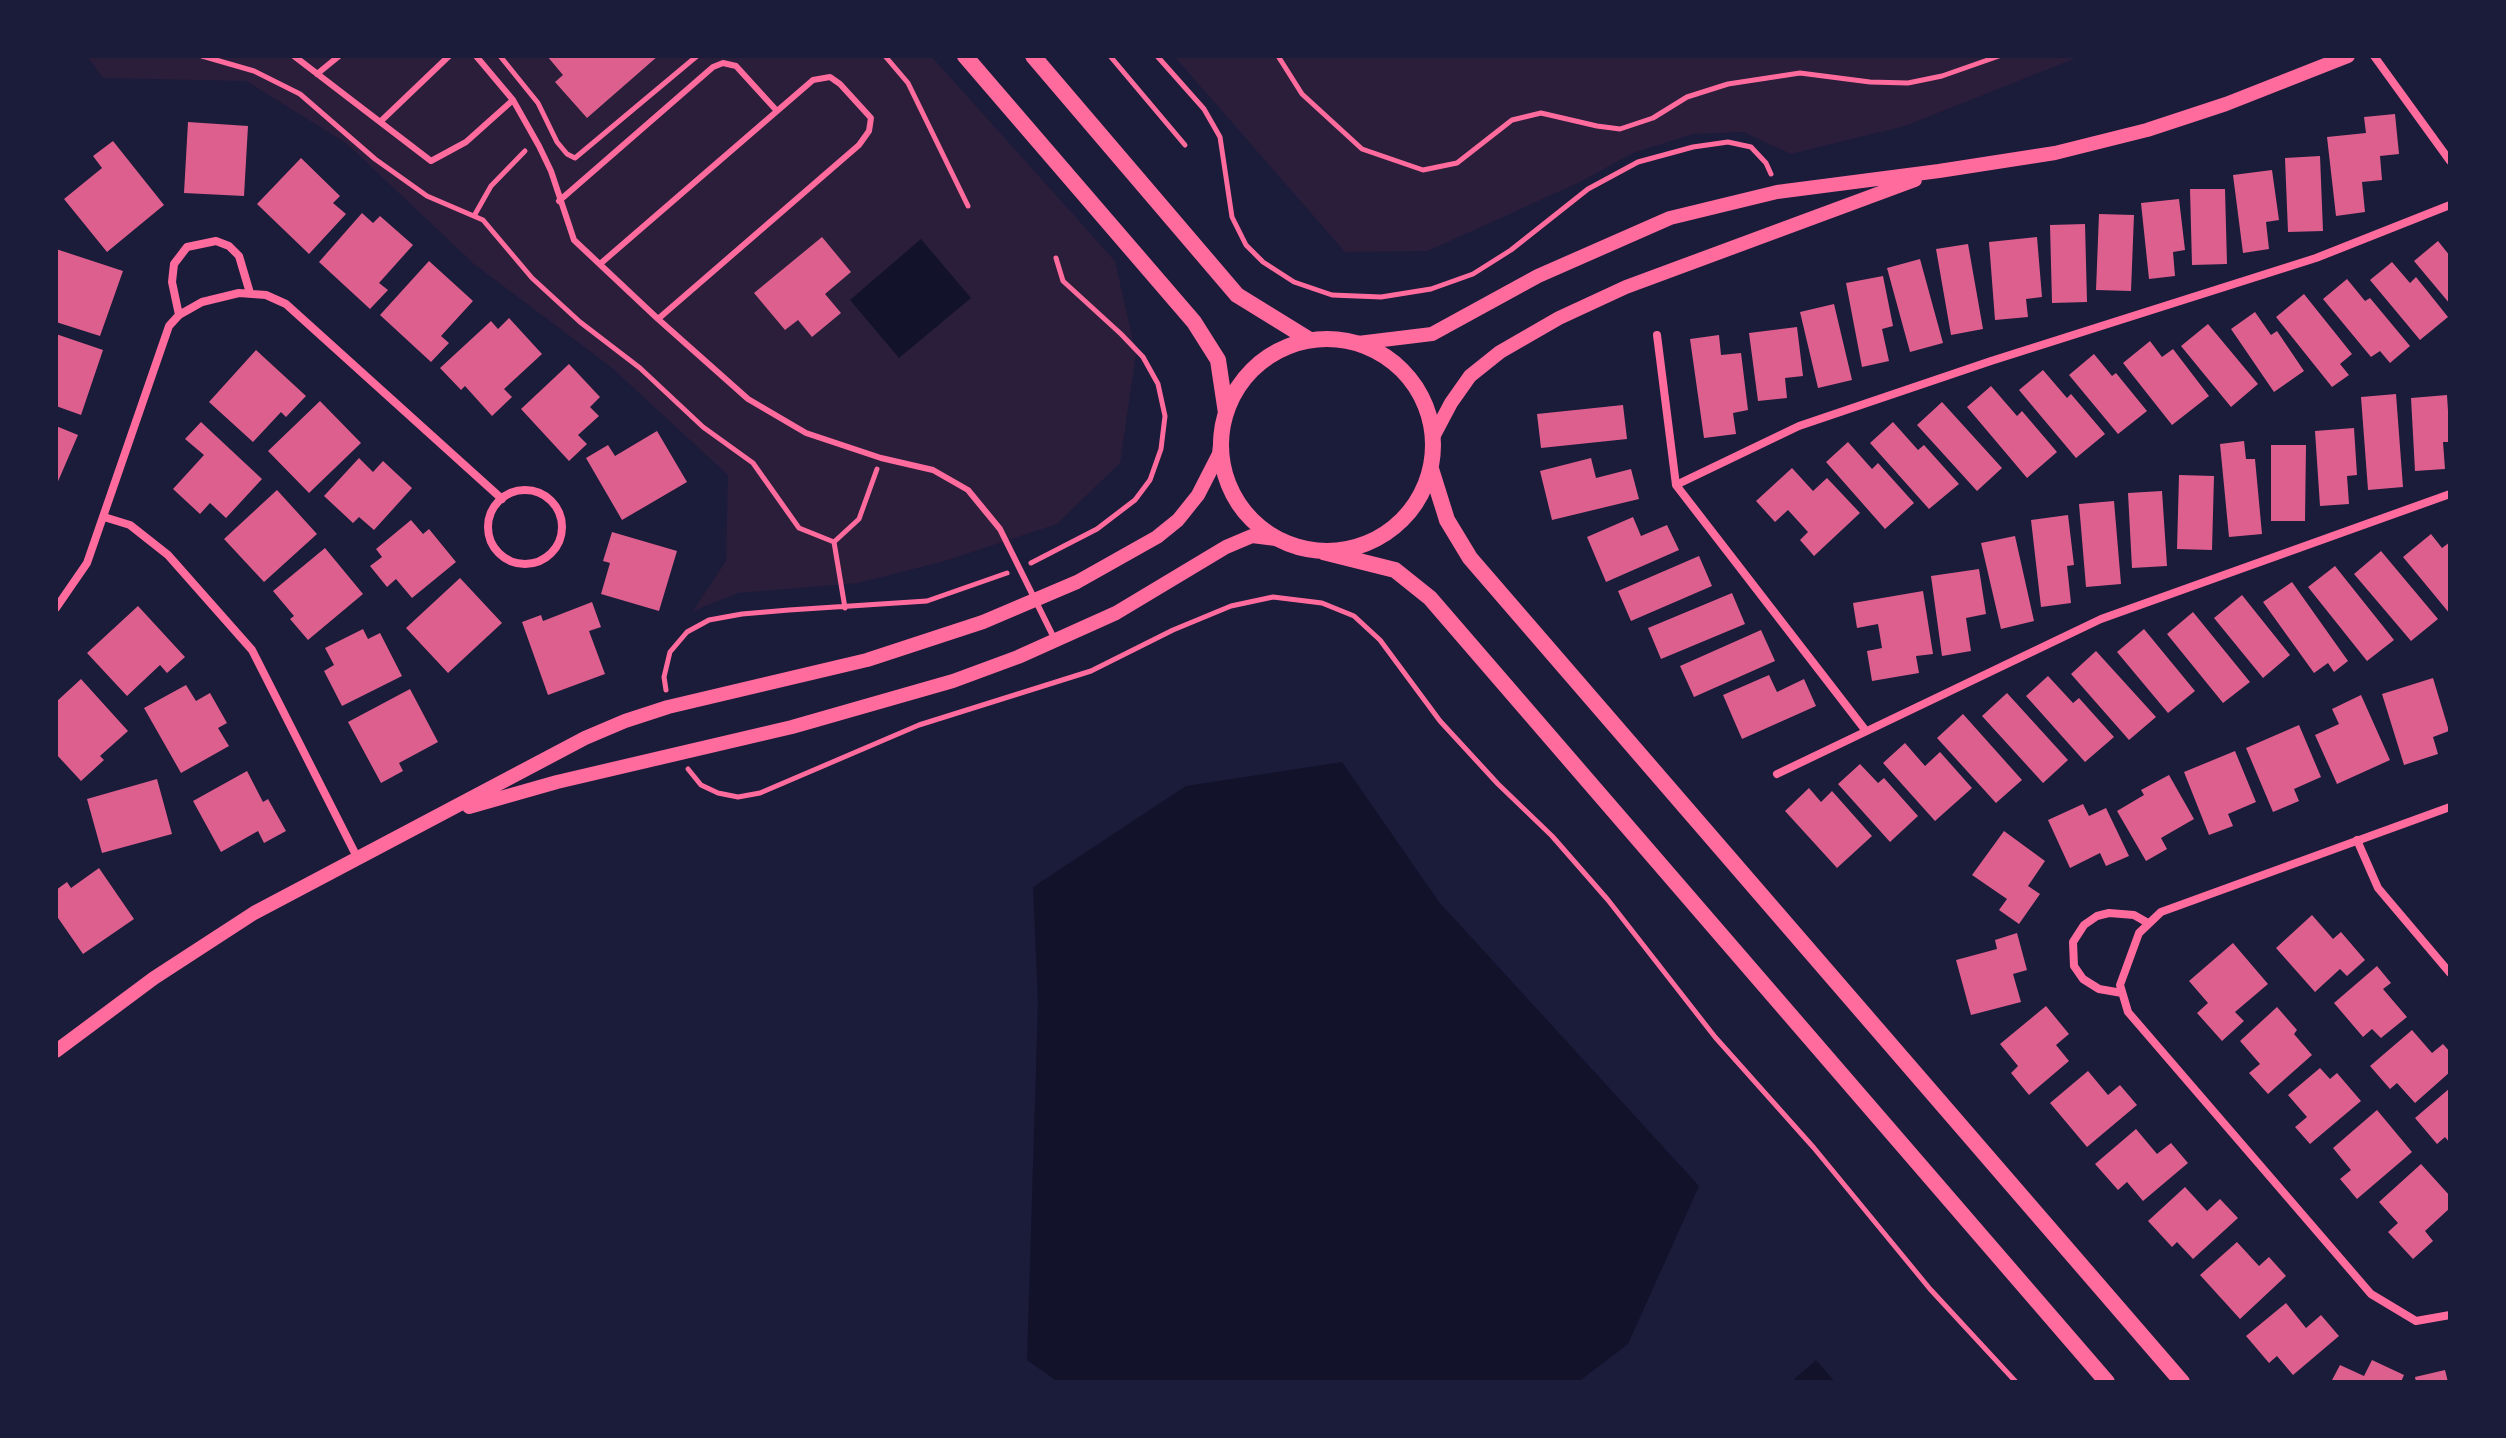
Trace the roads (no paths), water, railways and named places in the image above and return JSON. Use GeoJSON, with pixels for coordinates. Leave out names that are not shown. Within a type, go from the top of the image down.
{"type":"FeatureCollection","features":[{"type":"Feature","properties":{"kind":"main road"},"geometry":{"type":"LineString","coordinates":[[965,56],[1194,322],[1218,360],[1226,413]]}},
{"type":"Feature","properties":{"kind":"main road"},"geometry":{"type":"LineString","coordinates":[[1033,56],[1237,295],[1310,340]]}},
{"type":"Feature","properties":{"kind":"main road"},"geometry":{"type":"LineString","coordinates":[[1323,552],[1359,547],[1391,530],[1416,503],[1431,469],[1433,437],[1426,406],[1410,378],[1386,357],[1358,343],[1334,339],[1310,340],[1282,349],[1258,365],[1239,387],[1226,413],[1221,435],[1222,466],[1233,495],[1251,520],[1276,539],[1298,548],[1395,570],[1430,598],[2107,1382]]}},
{"type":"Feature","properties":{"kind":"main road"},"geometry":{"type":"LineString","coordinates":[[1431,469],[1447,520],[1470,558],[2182,1382]]}},
{"type":"Feature","properties":{"kind":"street"},"geometry":{"type":"LineString","coordinates":[[1358,343],[1432,334],[1538,276],[1670,218],[1777,192],[2055,153],[2147,130],[2226,104],[2348,56]]}},
{"type":"Feature","properties":{"kind":"street"},"geometry":{"type":"LineString","coordinates":[[2374,56],[2450,161]]}},
{"type":"Feature","properties":{"kind":"street"},"geometry":{"type":"LineString","coordinates":[[1433,437],[1470,376],[1500,352],[1559,318],[1664,272],[1939,171]]}},
{"type":"Feature","properties":{"kind":"street"},"geometry":{"type":"LineString","coordinates":[[1676,485],[1799,426],[1991,361],[2316,258],[2450,205]]}},
{"type":"Feature","properties":{"kind":"street"},"geometry":{"type":"LineString","coordinates":[[179,315],[172,282],[174,264],[187,247],[216,241],[229,246],[239,256],[250,293]]}},
{"type":"Feature","properties":{"kind":"street"},"geometry":{"type":"LineString","coordinates":[[56,608],[87,563],[169,326],[179,315],[202,302],[250,293],[266,295],[286,304],[502,499]]}},
{"type":"Feature","properties":{"kind":"street"},"geometry":{"type":"LineString","coordinates":[[1657,335],[1676,485],[1866,731]]}},
{"type":"Feature","properties":{"kind":"street"},"geometry":{"type":"LineString","coordinates":[[56,1051],[154,978],[254,913],[585,738],[668,707],[867,660],[983,622],[1077,582],[1157,537],[1178,520],[1198,495],[1219,454],[1221,435]]}},
{"type":"Feature","properties":{"kind":"street"},"geometry":{"type":"LineString","coordinates":[[531,491],[550,500],[561,517],[562,527],[557,547],[549,556],[527,564],[516,563],[497,551],[491,541],[489,518],[502,499],[511,494],[531,491]]}},
{"type":"Feature","properties":{"kind":"street"},"geometry":{"type":"LineString","coordinates":[[1777,774],[2101,619],[2450,494]]}},
{"type":"Feature","properties":{"kind":"street"},"geometry":{"type":"LineString","coordinates":[[104,517],[130,525],[168,555],[252,650],[357,857]]}},
{"type":"Feature","properties":{"kind":"street"},"geometry":{"type":"LineString","coordinates":[[442,815],[557,782],[881,704],[979,671],[1116,613],[1226,547],[1252,536],[1276,539]]}},
{"type":"Feature","properties":{"kind":"street"},"geometry":{"type":"LineString","coordinates":[[2450,807],[2161,912],[2139,933],[2120,985],[2128,1012],[2371,1294],[2416,1321],[2450,1315]]}},
{"type":"Feature","properties":{"kind":"street"},"geometry":{"type":"LineString","coordinates":[[2357,840],[2378,888],[2450,973]]}},
{"type":"Feature","properties":{"kind":"street"},"geometry":{"type":"LineString","coordinates":[[2122,993],[2099,989],[2083,979],[2074,966],[2073,942],[2084,925],[2097,916],[2109,913],[2134,915],[2148,923]]}},
{"type":"Feature","properties":{"kind":"lane"},"geometry":{"type":"LineString","coordinates":[[294,56],[431,161],[466,142],[513,100]]}},
{"type":"Feature","properties":{"kind":"lane"},"geometry":{"type":"LineString","coordinates":[[317,74],[339,56]]}},
{"type":"Feature","properties":{"kind":"lane"},"geometry":{"type":"LineString","coordinates":[[380,122],[449,56]]}},
{"type":"Feature","properties":{"kind":"lane"},"geometry":{"type":"LineString","coordinates":[[476,56],[513,100],[539,146],[551,171],[574,240],[748,399],[806,433],[881,458],[933,470],[968,490],[1000,529],[1055,640]]}},
{"type":"Feature","properties":{"kind":"lane"},"geometry":{"type":"LineString","coordinates":[[559,201],[713,67],[723,63],[736,66],[777,111]]}},
{"type":"Feature","properties":{"kind":"lane"},"geometry":{"type":"LineString","coordinates":[[600,264],[813,80],[830,77],[840,84],[871,118],[869,131],[859,145],[658,319]]}}]}
